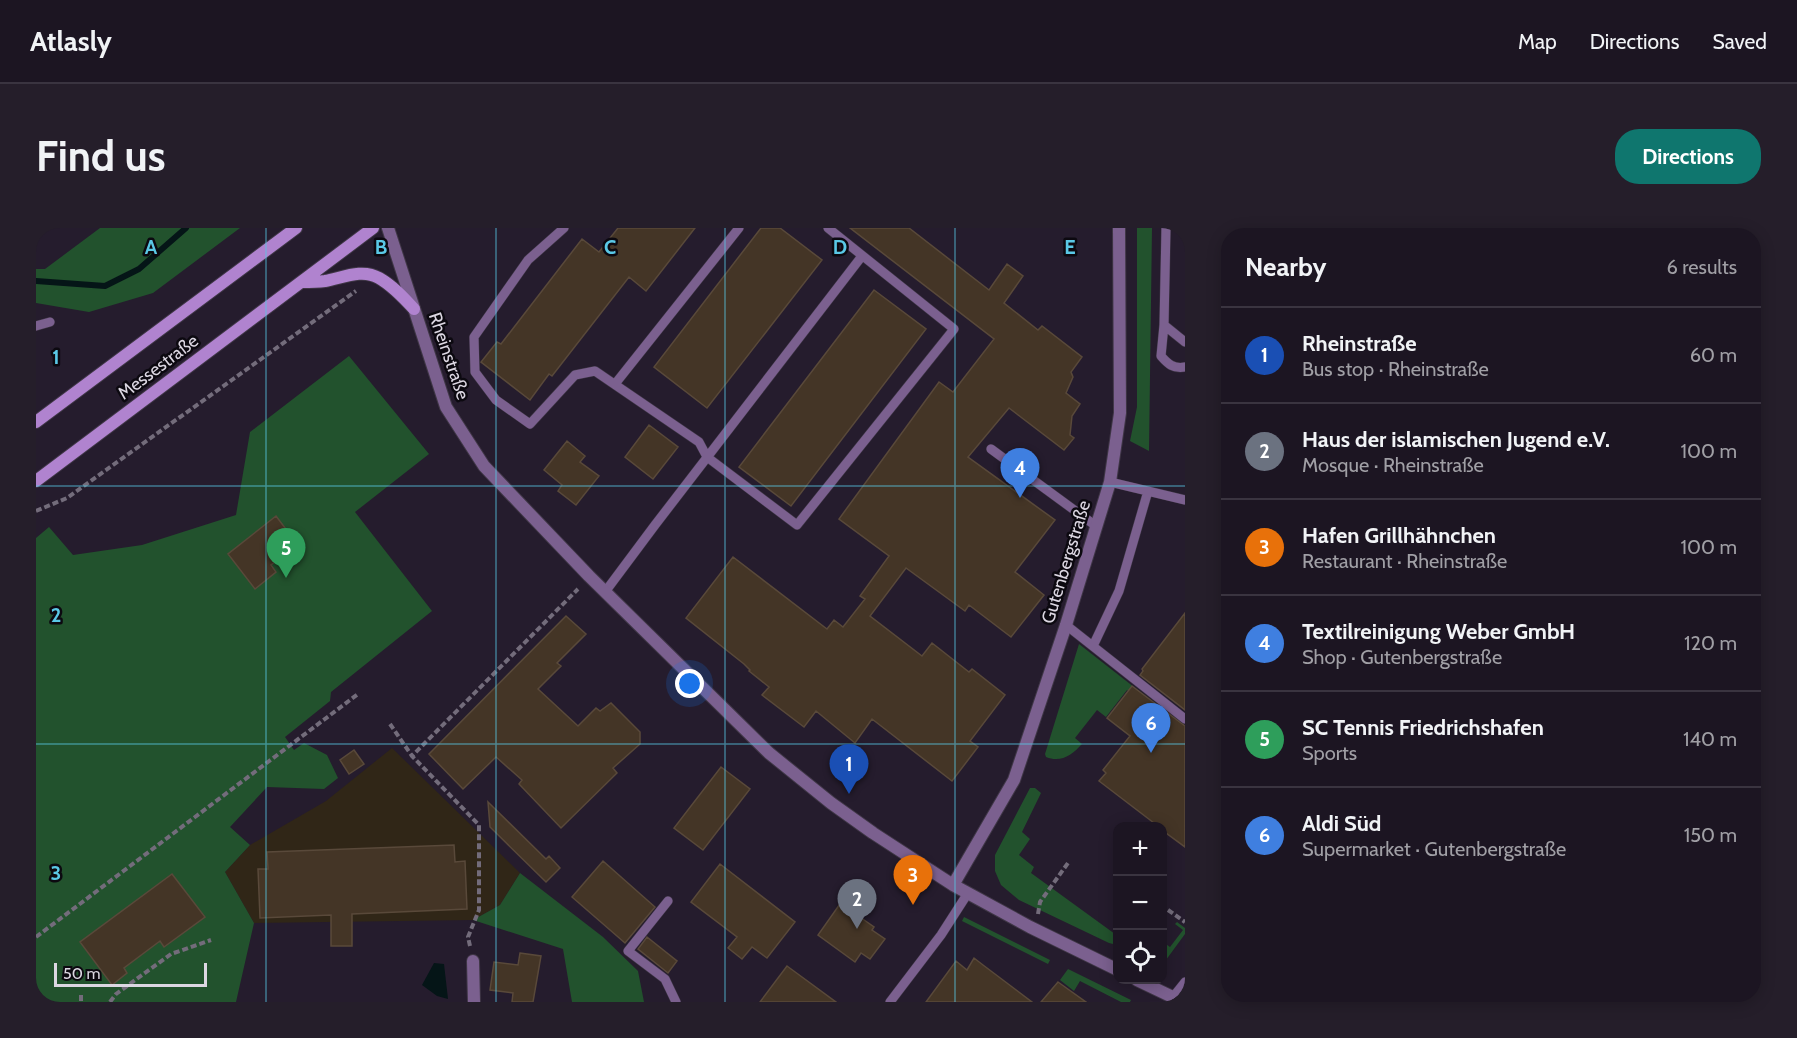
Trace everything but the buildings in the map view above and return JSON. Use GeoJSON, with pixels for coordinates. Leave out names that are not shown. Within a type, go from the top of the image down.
{"type":"FeatureCollection","features":[{"type":"Feature","properties":{"kind":"street","name":"Messestraße"},"geometry":{"type":"LineString","coordinates":[[36,422],[296,228]]}},
{"type":"Feature","properties":{"kind":"street","name":"Messestraße"},"geometry":{"type":"LineString","coordinates":[[36,481],[373,228]]}},
{"type":"Feature","properties":{"kind":"street","name":"Rheinstraße"},"geometry":{"type":"LineString","coordinates":[[388,228],[446,408],[484,466],[605,592],[768,753],[831,803],[953,885],[1030,927],[1113,968]]}},
{"type":"Feature","properties":{"kind":"street","name":"Gutenbergstraße"},"geometry":{"type":"LineString","coordinates":[[953,885],[1014,780],[1066,625],[1110,482],[1120,413],[1119,228]]}},
{"type":"Feature","properties":{"kind":"street"},"geometry":{"type":"LineString","coordinates":[[301,282],[324,281],[347,275],[373,275],[401,295],[414,309]]}},
{"type":"Feature","properties":{"kind":"street"},"geometry":{"type":"LineString","coordinates":[[473,961],[474,1002]]}},
{"type":"Feature","properties":{"kind":"street"},"geometry":{"type":"LineString","coordinates":[[1145,984],[1178,1000]]}},
{"type":"Feature","properties":{"kind":"lane"},"geometry":{"type":"LineString","coordinates":[[564,228],[528,260],[474,337],[475,372],[496,400],[530,424],[575,375],[595,371],[699,442],[707,457],[797,525],[954,329],[828,228]]}},
{"type":"Feature","properties":{"kind":"lane"},"geometry":{"type":"LineString","coordinates":[[615,384],[739,228]]}},
{"type":"Feature","properties":{"kind":"lane"},"geometry":{"type":"LineString","coordinates":[[1166,228],[1161,356],[1169,365],[1177,368],[1185,367]]}},
{"type":"Feature","properties":{"kind":"lane"},"geometry":{"type":"LineString","coordinates":[[605,592],[862,256]]}},
{"type":"Feature","properties":{"kind":"lane"},"geometry":{"type":"LineString","coordinates":[[36,326],[50,322]]}},
{"type":"Feature","properties":{"kind":"lane"},"geometry":{"type":"LineString","coordinates":[[1164,325],[1185,342]]}},
{"type":"Feature","properties":{"kind":"lane"},"geometry":{"type":"LineString","coordinates":[[991,449],[1096,526]]}},
{"type":"Feature","properties":{"kind":"lane"},"geometry":{"type":"LineString","coordinates":[[1110,482],[1185,500]]}},
{"type":"Feature","properties":{"kind":"lane"},"geometry":{"type":"LineString","coordinates":[[1093,646],[1119,591],[1148,491]]}},
{"type":"Feature","properties":{"kind":"lane"},"geometry":{"type":"LineString","coordinates":[[1066,625],[1185,718]]}},
{"type":"Feature","properties":{"kind":"lane"},"geometry":{"type":"LineString","coordinates":[[890,1002],[968,893]]}},
{"type":"Feature","properties":{"kind":"lane"},"geometry":{"type":"LineString","coordinates":[[668,901],[628,951],[665,979],[676,1002]]}},
{"type":"Feature","properties":{"kind":"lane"},"geometry":{"type":"LineString","coordinates":[[1178,1000],[1185,982]]}},
{"type":"Feature","properties":{"kind":"path"},"geometry":{"type":"LineString","coordinates":[[36,511],[67,498],[359,289]]}},
{"type":"Feature","properties":{"kind":"path"},"geometry":{"type":"LineString","coordinates":[[412,756],[578,589]]}},
{"type":"Feature","properties":{"kind":"path"},"geometry":{"type":"LineString","coordinates":[[36,937],[358,694]]}},
{"type":"Feature","properties":{"kind":"path"},"geometry":{"type":"LineString","coordinates":[[390,724],[412,756],[479,825],[479,910],[468,937],[473,961]]}},
{"type":"Feature","properties":{"kind":"path"},"geometry":{"type":"LineString","coordinates":[[1038,914],[1040,902],[1068,863]]}},
{"type":"Feature","properties":{"kind":"path"},"geometry":{"type":"LineString","coordinates":[[1168,910],[1185,922]]}},
{"type":"Feature","properties":{"kind":"path"},"geometry":{"type":"LineString","coordinates":[[110,1002],[116,994],[171,954],[211,940]]}},
{"type":"Feature","properties":{"kind":"path"},"geometry":{"type":"LineString","coordinates":[[81,995],[81,1002]]}},
{"type":"Feature","properties":{"kind":"shaded area"},"geometry":{"type":"Polygon","coordinates":[[[392,748],[520,873],[500,905],[473,920],[254,923],[225,872],[250,845],[326,801],[392,748]]]}},
{"type":"Feature","properties":{"kind":"shaded area"},"geometry":{"type":"Polygon","coordinates":[[[434,963],[444,964],[448,999],[437,996],[422,985],[434,963]]]}},
{"type":"Feature","properties":{"kind":"green space"},"geometry":{"type":"Polygon","coordinates":[[[100,228],[240,228],[153,293],[89,312],[36,303],[36,269],[45,269],[100,228]]]}},
{"type":"Feature","properties":{"kind":"green space"},"geometry":{"type":"Polygon","coordinates":[[[1137,228],[1152,228],[1149,451],[1130,441],[1137,407],[1137,228]]]}},
{"type":"Feature","properties":{"kind":"green space"},"geometry":{"type":"Polygon","coordinates":[[[349,356],[429,454],[355,512],[432,611],[331,692],[330,701],[285,737],[294,750],[304,743],[327,755],[338,778],[324,789],[267,787],[230,827],[250,845],[225,872],[254,923],[236,1002],[36,1002],[36,538],[49,527],[73,555],[142,545],[236,515],[250,432],[349,356]]]}},
{"type":"Feature","properties":{"kind":"green space"},"geometry":{"type":"Polygon","coordinates":[[[1079,644],[1185,727],[1185,734],[1127,690],[1106,717],[1097,710],[1075,738],[1082,744],[1074,752],[1057,759],[1046,757],[1045,754],[1079,644]]]}},
{"type":"Feature","properties":{"kind":"green space"},"geometry":{"type":"Polygon","coordinates":[[[1030,788],[1035,788],[1041,793],[1022,832],[1030,839],[1019,855],[1034,867],[1031,873],[1113,933],[1113,944],[1019,900],[1001,885],[995,871],[995,855],[1030,788]]]}},
{"type":"Feature","properties":{"kind":"green space"},"geometry":{"type":"Polygon","coordinates":[[[520,873],[603,937],[638,971],[644,1002],[572,1002],[563,949],[473,920],[500,905],[520,873]]]}},
{"type":"Feature","properties":{"kind":"green space"},"geometry":{"type":"Polygon","coordinates":[[[964,917],[1050,960],[1048,964],[962,921],[964,917]]]}},
{"type":"Feature","properties":{"kind":"green space"},"geometry":{"type":"Polygon","coordinates":[[[1177,922],[1185,928],[1185,934],[1167,959],[1167,945],[1170,947],[1183,930],[1175,924],[1177,922]]]}},
{"type":"Feature","properties":{"kind":"green space"},"geometry":{"type":"Polygon","coordinates":[[[1068,969],[1131,1000],[1130,1002],[1121,1002],[1080,981],[1074,991],[1060,980],[1068,969]]]}},
{"type":"Feature","properties":{"kind":"waterway"},"geometry":{"type":"LineString","coordinates":[[36,281],[105,286],[139,269],[186,228]]}},
{"type":"Feature","properties":{"kind":"place","name":"Textilreinigung Weber GmbH"},"geometry":{"type":"Point","coordinates":[1020,498]}},
{"type":"Feature","properties":{"kind":"place","name":"SC Tennis Friedrichshafen"},"geometry":{"type":"Point","coordinates":[286,578]}},
{"type":"Feature","properties":{"kind":"place","name":"Aldi Süd"},"geometry":{"type":"Point","coordinates":[1151,753]}},
{"type":"Feature","properties":{"kind":"place","name":"Rheinstraße"},"geometry":{"type":"Point","coordinates":[849,794]}},
{"type":"Feature","properties":{"kind":"place","name":"Hafen Grillhähnchen"},"geometry":{"type":"Point","coordinates":[913,905]}},
{"type":"Feature","properties":{"kind":"place","name":"Haus der islamischen Jugend e.V."},"geometry":{"type":"Point","coordinates":[857,929]}}]}
